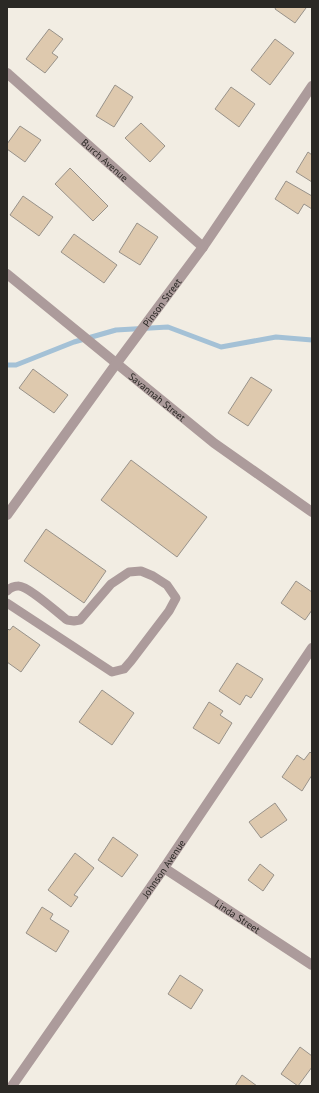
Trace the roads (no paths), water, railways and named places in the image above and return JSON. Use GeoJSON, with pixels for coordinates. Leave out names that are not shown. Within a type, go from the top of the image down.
{"type":"FeatureCollection","features":[{"type":"Feature","properties":{"kind":"street","name":"Burch Avenue"},"geometry":{"type":"LineString","coordinates":[[7,73],[203,247]]}},
{"type":"Feature","properties":{"kind":"street","name":"Pinson Street"},"geometry":{"type":"LineString","coordinates":[[7,515],[203,247],[312,86]]}},
{"type":"Feature","properties":{"kind":"street","name":"Savannah Street"},"geometry":{"type":"LineString","coordinates":[[7,274],[214,443],[312,512]]}},
{"type":"Feature","properties":{"kind":"street","name":"Johnson Avenue"},"geometry":{"type":"LineString","coordinates":[[12,1086],[164,868],[312,648]]}},
{"type":"Feature","properties":{"kind":"street","name":"Linda Street"},"geometry":{"type":"LineString","coordinates":[[164,868],[312,965]]}},
{"type":"Feature","properties":{"kind":"lane"},"geometry":{"type":"LineString","coordinates":[[7,591],[10,588],[19,586],[27,589],[67,620],[74,621],[80,620],[111,584],[129,572],[141,571],[153,576],[167,585],[176,598],[169,611],[131,661],[124,669],[112,672],[7,603]]}},
{"type":"Feature","properties":{"kind":"waterway"},"geometry":{"type":"LineString","coordinates":[[7,365],[16,365],[74,342],[116,330],[168,327],[221,347],[276,337],[312,340]]}}]}
